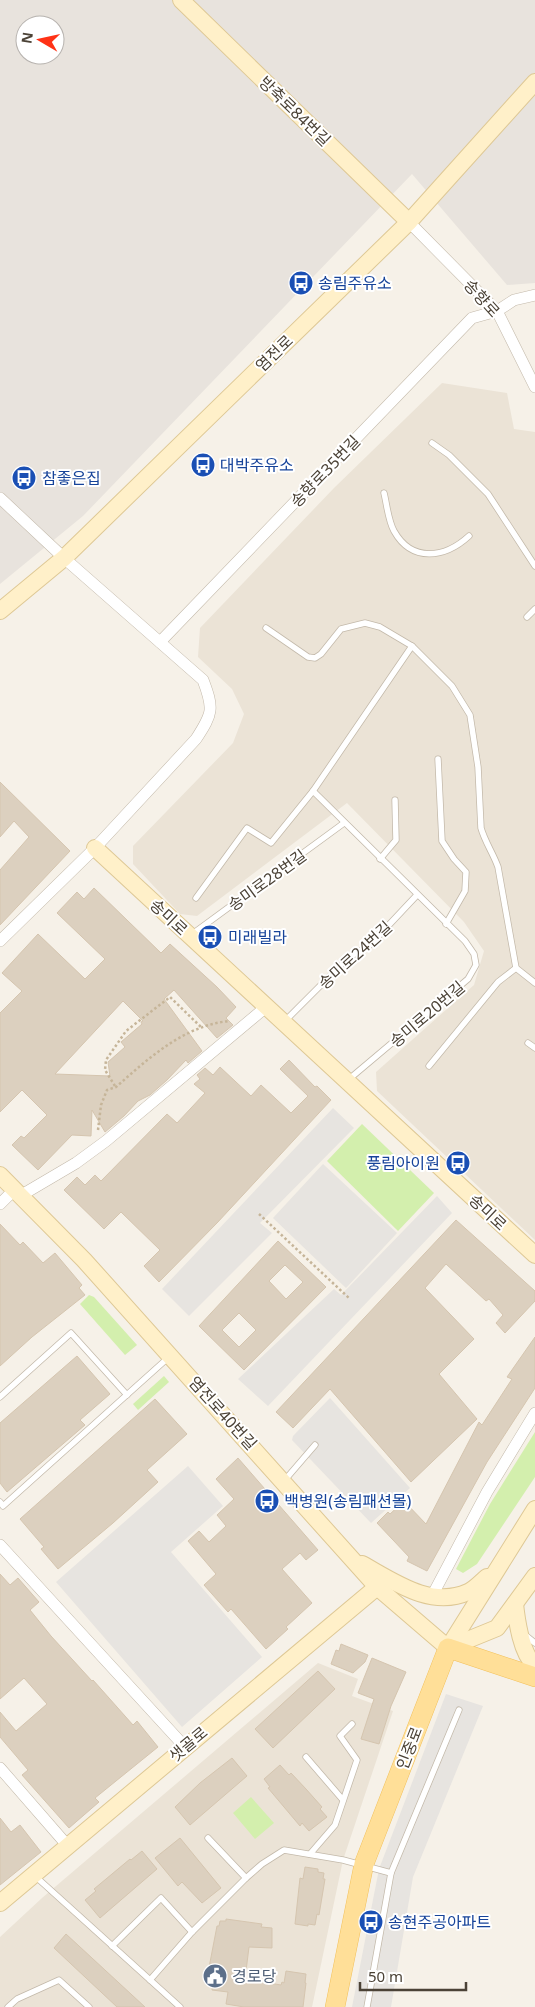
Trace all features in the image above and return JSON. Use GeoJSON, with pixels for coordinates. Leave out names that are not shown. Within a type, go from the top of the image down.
{"type":"FeatureCollection","features":[{"type":"Feature","properties":{"kind":"main road"},"geometry":{"type":"LineString","coordinates":[[448,1648],[535,1677]]}},
{"type":"Feature","properties":{"kind":"main road","name":"인중로"},"geometry":{"type":"LineString","coordinates":[[335,2007],[364,1864],[448,1648]]}},
{"type":"Feature","properties":{"kind":"street","name":"방축로84번길"},"geometry":{"type":"LineString","coordinates":[[181,0],[409,222]]}},
{"type":"Feature","properties":{"kind":"street","name":"염전로"},"geometry":{"type":"LineString","coordinates":[[0,611],[64,558],[409,222],[535,82]]}},
{"type":"Feature","properties":{"kind":"street","name":"송향로"},"geometry":{"type":"LineString","coordinates":[[409,222],[497,311],[535,388]]}},
{"type":"Feature","properties":{"kind":"street","name":"송향로35번길"},"geometry":{"type":"LineString","coordinates":[[160,642],[472,318],[497,311],[514,300],[535,294]]}},
{"type":"Feature","properties":{"kind":"street"},"geometry":{"type":"LineString","coordinates":[[0,498],[64,558],[203,680],[211,702],[209,720],[196,739],[95,848],[0,941]]}},
{"type":"Feature","properties":{"kind":"street","name":"송미로"},"geometry":{"type":"LineString","coordinates":[[95,848],[266,1007],[532,1249]]}},
{"type":"Feature","properties":{"kind":"street"},"geometry":{"type":"LineString","coordinates":[[0,1204],[17,1193],[76,1163],[106,1141],[266,1007]]}},
{"type":"Feature","properties":{"kind":"street","name":"염전로40번길"},"geometry":{"type":"LineString","coordinates":[[0,1175],[84,1260],[377,1587],[448,1648]]}},
{"type":"Feature","properties":{"kind":"street"},"geometry":{"type":"LineString","coordinates":[[432,1596],[488,1492],[535,1413]]}},
{"type":"Feature","properties":{"kind":"street","name":"인중로"},"geometry":{"type":"LineString","coordinates":[[448,1648],[535,1509]]}},
{"type":"Feature","properties":{"kind":"street"},"geometry":{"type":"LineString","coordinates":[[0,1545],[185,1747]]}},
{"type":"Feature","properties":{"kind":"street"},"geometry":{"type":"LineString","coordinates":[[351,1558],[403,1586],[432,1596],[445,1598],[468,1592],[496,1570]]}},
{"type":"Feature","properties":{"kind":"street"},"geometry":{"type":"LineString","coordinates":[[448,1648],[497,1628],[535,1576]]}},
{"type":"Feature","properties":{"kind":"street","name":"샛골로"},"geometry":{"type":"LineString","coordinates":[[0,1903],[377,1587]]}},
{"type":"Feature","properties":{"kind":"street"},"geometry":{"type":"LineString","coordinates":[[515,1604],[518,1629],[530,1660],[535,1666]]}},
{"type":"Feature","properties":{"kind":"street"},"geometry":{"type":"LineString","coordinates":[[0,1768],[67,1845]]}},
{"type":"Feature","properties":{"kind":"lane"},"geometry":{"type":"LineString","coordinates":[[432,443],[449,455],[488,494],[535,566]]}},
{"type":"Feature","properties":{"kind":"lane"},"geometry":{"type":"LineString","coordinates":[[384,493],[394,530],[405,546],[419,553],[440,554],[460,545],[469,536]]}},
{"type":"Feature","properties":{"kind":"lane"},"geometry":{"type":"LineString","coordinates":[[527,617],[535,609]]}},
{"type":"Feature","properties":{"kind":"lane"},"geometry":{"type":"LineString","coordinates":[[266,628],[308,657],[315,658],[321,654],[341,629],[365,623],[380,627],[412,646],[452,686],[470,715],[478,768],[481,828],[498,867],[516,968],[535,982]]}},
{"type":"Feature","properties":{"kind":"lane"},"geometry":{"type":"LineString","coordinates":[[196,898],[247,828],[271,843],[313,790],[412,646]]}},
{"type":"Feature","properties":{"kind":"lane"},"geometry":{"type":"LineString","coordinates":[[438,760],[442,841],[454,859],[466,872],[464,892],[446,924]]}},
{"type":"Feature","properties":{"kind":"lane"},"geometry":{"type":"LineString","coordinates":[[313,790],[417,895]]}},
{"type":"Feature","properties":{"kind":"lane"},"geometry":{"type":"LineString","coordinates":[[380,859],[396,840],[395,800]]}},
{"type":"Feature","properties":{"kind":"lane","name":"송미로28번길"},"geometry":{"type":"LineString","coordinates":[[190,936],[344,823]]}},
{"type":"Feature","properties":{"kind":"lane","name":"송미로20번길"},"geometry":{"type":"LineString","coordinates":[[347,1081],[468,979],[476,965],[474,954],[465,941],[417,895]]}},
{"type":"Feature","properties":{"kind":"lane","name":"송미로24번길"},"geometry":{"type":"LineString","coordinates":[[283,1022],[348,958],[370,945],[417,895]]}},
{"type":"Feature","properties":{"kind":"lane"},"geometry":{"type":"LineString","coordinates":[[429,1066],[498,982],[516,968]]}},
{"type":"Feature","properties":{"kind":"lane"},"geometry":{"type":"LineString","coordinates":[[528,1043],[535,1048]]}},
{"type":"Feature","properties":{"kind":"lane"},"geometry":{"type":"LineString","coordinates":[[0,1397],[71,1333],[127,1395]]}},
{"type":"Feature","properties":{"kind":"lane"},"geometry":{"type":"LineString","coordinates":[[0,1502],[3,1506],[171,1356]]}},
{"type":"Feature","properties":{"kind":"lane"},"geometry":{"type":"LineString","coordinates":[[284,1481],[314,1444]]}},
{"type":"Feature","properties":{"kind":"lane"},"geometry":{"type":"LineString","coordinates":[[518,1629],[535,1643]]}},
{"type":"Feature","properties":{"kind":"lane"},"geometry":{"type":"LineString","coordinates":[[367,2007],[392,1873],[459,1710]]}},
{"type":"Feature","properties":{"kind":"lane"},"geometry":{"type":"LineString","coordinates":[[310,1854],[335,1825],[357,1760],[340,1736],[352,1724]]}},
{"type":"Feature","properties":{"kind":"lane"},"geometry":{"type":"LineString","coordinates":[[306,1757],[343,1800]]}},
{"type":"Feature","properties":{"kind":"lane"},"geometry":{"type":"LineString","coordinates":[[208,1838],[246,1878]]}},
{"type":"Feature","properties":{"kind":"lane"},"geometry":{"type":"LineString","coordinates":[[150,1980],[192,1932],[246,1878],[262,1864],[284,1850],[364,1864],[392,1873]]}},
{"type":"Feature","properties":{"kind":"lane"},"geometry":{"type":"LineString","coordinates":[[33,1874],[180,2007]]}},
{"type":"Feature","properties":{"kind":"lane"},"geometry":{"type":"LineString","coordinates":[[112,1946],[160,1898],[192,1932]]}},
{"type":"Feature","properties":{"kind":"lane"},"geometry":{"type":"LineString","coordinates":[[8,2007],[17,1999],[60,1980],[90,2007]]}},
{"type":"Feature","properties":{"kind":"path"},"geometry":{"type":"LineString","coordinates":[[116,1087],[105,1070],[106,1060],[126,1031],[170,997],[201,1027]]}},
{"type":"Feature","properties":{"kind":"path"},"geometry":{"type":"LineString","coordinates":[[106,1141],[98,1131],[101,1105],[107,1090],[116,1087],[164,1048],[188,1032],[210,1023],[250,1022]]}},
{"type":"Feature","properties":{"kind":"path"},"geometry":{"type":"LineString","coordinates":[[259,1214],[350,1300]]}},
{"type":"Feature","properties":{"kind":"shaded area"},"geometry":{"type":"Polygon","coordinates":[[[0,0],[535,0],[535,283],[507,285],[412,174],[83,516],[0,584],[0,0]]]}},
{"type":"Feature","properties":{"kind":"shaded area"},"geometry":{"type":"Polygon","coordinates":[[[442,383],[507,393],[514,429],[535,432],[535,1240],[377,1091],[376,1072],[474,985],[484,951],[464,922],[347,803],[197,916],[180,914],[133,864],[133,846],[233,743],[244,714],[232,689],[198,657],[200,628],[334,488],[442,383]]]}},
{"type":"Feature","properties":{"kind":"shaded area"},"geometry":{"type":"Polygon","coordinates":[[[333,1108],[354,1128],[260,1223],[272,1233],[189,1316],[162,1289],[333,1108]]]}},
{"type":"Feature","properties":{"kind":"shaded area"},"geometry":{"type":"Polygon","coordinates":[[[323,1164],[397,1233],[346,1288],[273,1218],[323,1164]]]}},
{"type":"Feature","properties":{"kind":"shaded area"},"geometry":{"type":"Polygon","coordinates":[[[437,1196],[452,1213],[268,1406],[238,1379],[334,1289],[341,1295],[437,1196]]]}},
{"type":"Feature","properties":{"kind":"shaded area"},"geometry":{"type":"Polygon","coordinates":[[[330,1398],[410,1488],[371,1523],[292,1440],[293,1436],[330,1398]]]}},
{"type":"Feature","properties":{"kind":"shaded area"},"geometry":{"type":"Polygon","coordinates":[[[188,1466],[223,1506],[171,1552],[262,1657],[182,1727],[56,1582],[188,1466]]]}},
{"type":"Feature","properties":{"kind":"shaded area"},"geometry":{"type":"Polygon","coordinates":[[[318,1663],[358,1679],[352,1696],[393,1711],[343,1860],[312,2007],[0,2007],[0,1937],[42,1898],[318,1663]]]}},
{"type":"Feature","properties":{"kind":"shaded area"},"geometry":{"type":"Polygon","coordinates":[[[446,1694],[483,1706],[413,1877],[391,2007],[352,2007],[379,1869],[446,1694]]]}},
{"type":"Feature","properties":{"kind":"green space"},"geometry":{"type":"Polygon","coordinates":[[[362,1124],[434,1193],[398,1231],[327,1161],[362,1124]]]}},
{"type":"Feature","properties":{"kind":"green space"},"geometry":{"type":"Polygon","coordinates":[[[89,1295],[94,1297],[137,1345],[125,1355],[80,1304],[89,1295]]]}},
{"type":"Feature","properties":{"kind":"green space"},"geometry":{"type":"Polygon","coordinates":[[[164,1376],[169,1382],[138,1410],[133,1404],[164,1376]]]}},
{"type":"Feature","properties":{"kind":"green space"},"geometry":{"type":"Polygon","coordinates":[[[535,1432],[535,1477],[477,1564],[463,1573],[456,1569],[490,1504],[535,1432]]]}},
{"type":"Feature","properties":{"kind":"green space"},"geometry":{"type":"Polygon","coordinates":[[[251,1797],[274,1823],[255,1839],[233,1813],[251,1797]]]}},
{"type":"Feature","properties":{"kind":"building"},"geometry":{"type":"Polygon","coordinates":[[[0,782],[70,851],[0,925],[0,870],[29,837],[14,821],[0,837],[0,782]]]}},
{"type":"Feature","properties":{"kind":"building"},"geometry":{"type":"Polygon","coordinates":[[[94,888],[161,953],[170,944],[236,1007],[226,1018],[233,1025],[217,1038],[174,990],[164,999],[202,1051],[188,1063],[186,1060],[167,1080],[150,1095],[138,1101],[105,1132],[92,1110],[91,1136],[72,1135],[38,1170],[12,1145],[21,1136],[24,1138],[47,1115],[22,1090],[0,1112],[0,1013],[22,991],[2,973],[38,934],[85,979],[105,959],[57,913],[77,892],[84,899],[94,888]],[[123,1001],[55,1074],[110,1076],[108,1062],[125,1047],[121,1042],[143,1021],[123,1001]]]}},
{"type":"Feature","properties":{"kind":"building"},"geometry":{"type":"Polygon","coordinates":[[[289,1060],[315,1087],[317,1086],[331,1100],[217,1223],[159,1282],[144,1266],[160,1250],[121,1212],[104,1229],[64,1190],[77,1177],[85,1185],[95,1175],[101,1181],[167,1114],[177,1123],[205,1093],[194,1084],[200,1079],[197,1075],[205,1068],[213,1075],[220,1067],[251,1096],[261,1085],[291,1113],[308,1096],[280,1069],[289,1060]]]}},
{"type":"Feature","properties":{"kind":"building"},"geometry":{"type":"Polygon","coordinates":[[[456,1220],[535,1291],[535,1301],[505,1333],[496,1323],[503,1315],[489,1299],[486,1301],[446,1264],[425,1288],[474,1339],[439,1374],[477,1419],[411,1482],[330,1389],[293,1428],[276,1412],[456,1220]]]}},
{"type":"Feature","properties":{"kind":"building"},"geometry":{"type":"Polygon","coordinates":[[[0,1224],[20,1245],[23,1242],[43,1263],[55,1253],[82,1285],[79,1288],[85,1295],[32,1337],[0,1366],[0,1224]]]}},
{"type":"Feature","properties":{"kind":"building"},"geometry":{"type":"Polygon","coordinates":[[[278,1241],[326,1287],[244,1370],[199,1326],[278,1241]],[[285,1265],[269,1281],[286,1299],[303,1282],[285,1265]],[[239,1313],[222,1330],[239,1347],[256,1330],[239,1313]]]}},
{"type":"Feature","properties":{"kind":"building"},"geometry":{"type":"Polygon","coordinates":[[[535,1337],[535,1388],[487,1462],[427,1571],[407,1561],[409,1557],[377,1523],[388,1512],[390,1514],[404,1501],[426,1524],[479,1422],[482,1425],[512,1379],[507,1377],[535,1337]]]}},
{"type":"Feature","properties":{"kind":"building"},"geometry":{"type":"Polygon","coordinates":[[[77,1356],[110,1394],[80,1420],[85,1425],[7,1492],[0,1483],[0,1423],[77,1356]]]}},
{"type":"Feature","properties":{"kind":"building"},"geometry":{"type":"Polygon","coordinates":[[[155,1399],[187,1434],[147,1470],[158,1482],[58,1569],[41,1549],[44,1547],[20,1519],[155,1399]]]}},
{"type":"Feature","properties":{"kind":"building"},"geometry":{"type":"Polygon","coordinates":[[[238,1458],[318,1550],[306,1560],[300,1553],[282,1569],[312,1603],[266,1649],[231,1609],[228,1612],[204,1585],[216,1574],[188,1541],[199,1531],[209,1542],[226,1526],[217,1515],[234,1499],[216,1479],[238,1458]]]}},
{"type":"Feature","properties":{"kind":"building"},"geometry":{"type":"Polygon","coordinates":[[[0,1574],[10,1585],[18,1578],[39,1602],[30,1610],[51,1636],[133,1725],[137,1721],[158,1747],[95,1798],[99,1802],[69,1828],[22,1775],[28,1770],[0,1737],[0,1712],[16,1731],[47,1704],[24,1678],[0,1699],[0,1574]]]}},
{"type":"Feature","properties":{"kind":"building"},"geometry":{"type":"Polygon","coordinates":[[[341,1644],[368,1655],[365,1662],[353,1673],[331,1664],[336,1650],[339,1651],[341,1644]]]}},
{"type":"Feature","properties":{"kind":"building"},"geometry":{"type":"Polygon","coordinates":[[[372,1658],[406,1672],[391,1706],[379,1744],[361,1739],[374,1699],[358,1693],[372,1658]]]}},
{"type":"Feature","properties":{"kind":"building"},"geometry":{"type":"Polygon","coordinates":[[[318,1671],[335,1689],[273,1748],[255,1729],[318,1671]]]}},
{"type":"Feature","properties":{"kind":"building"},"geometry":{"type":"Polygon","coordinates":[[[232,1758],[247,1776],[190,1825],[175,1807],[200,1783],[232,1758]]]}},
{"type":"Feature","properties":{"kind":"building"},"geometry":{"type":"Polygon","coordinates":[[[280,1765],[289,1775],[291,1773],[306,1789],[322,1807],[320,1809],[327,1817],[309,1831],[302,1823],[300,1826],[268,1788],[270,1787],[264,1779],[280,1765]]]}},
{"type":"Feature","properties":{"kind":"building"},"geometry":{"type":"Polygon","coordinates":[[[0,1818],[11,1832],[20,1825],[41,1852],[0,1885],[0,1818]]]}},
{"type":"Feature","properties":{"kind":"building"},"geometry":{"type":"Polygon","coordinates":[[[180,1838],[221,1888],[202,1903],[182,1882],[178,1886],[155,1858],[180,1838]]]}},
{"type":"Feature","properties":{"kind":"building"},"geometry":{"type":"Polygon","coordinates":[[[142,1851],[157,1869],[100,1918],[85,1900],[96,1891],[94,1889],[142,1851]]]}},
{"type":"Feature","properties":{"kind":"building"},"geometry":{"type":"Polygon","coordinates":[[[305,1867],[318,1869],[318,1872],[324,1873],[323,1879],[325,1879],[319,1915],[317,1914],[315,1925],[308,1924],[308,1926],[295,1924],[300,1878],[303,1879],[305,1867]]]}},
{"type":"Feature","properties":{"kind":"building"},"geometry":{"type":"Polygon","coordinates":[[[226,1919],[262,1924],[261,1927],[272,1928],[272,1948],[249,1947],[245,1979],[281,1985],[282,1982],[284,1983],[286,1971],[306,1974],[303,2007],[244,2007],[226,2004],[228,1992],[212,1990],[213,1978],[207,1978],[217,1926],[219,1926],[220,1921],[226,1921],[226,1919]]]}},
{"type":"Feature","properties":{"kind":"building"},"geometry":{"type":"Polygon","coordinates":[[[66,1934],[145,2007],[117,2007],[54,1948],[66,1934]]]}},
{"type":"Feature","properties":{"kind":"place","name":"송림주유소"},"geometry":{"type":"Point","coordinates":[301,283]}},
{"type":"Feature","properties":{"kind":"place","name":"대박주유소"},"geometry":{"type":"Point","coordinates":[203,465]}},
{"type":"Feature","properties":{"kind":"place","name":"참좋은집"},"geometry":{"type":"Point","coordinates":[24,478]}},
{"type":"Feature","properties":{"kind":"place","name":"미래빌라"},"geometry":{"type":"Point","coordinates":[210,937]}},
{"type":"Feature","properties":{"kind":"place","name":"풍림아이원"},"geometry":{"type":"Point","coordinates":[458,1163]}},
{"type":"Feature","properties":{"kind":"place","name":"백병원(송림패션몰)"},"geometry":{"type":"Point","coordinates":[267,1501]}},
{"type":"Feature","properties":{"kind":"place","name":"송현주공아파트"},"geometry":{"type":"Point","coordinates":[371,1922]}},
{"type":"Feature","properties":{"kind":"place","name":"경로당"},"geometry":{"type":"Point","coordinates":[215,1976]}}]}
